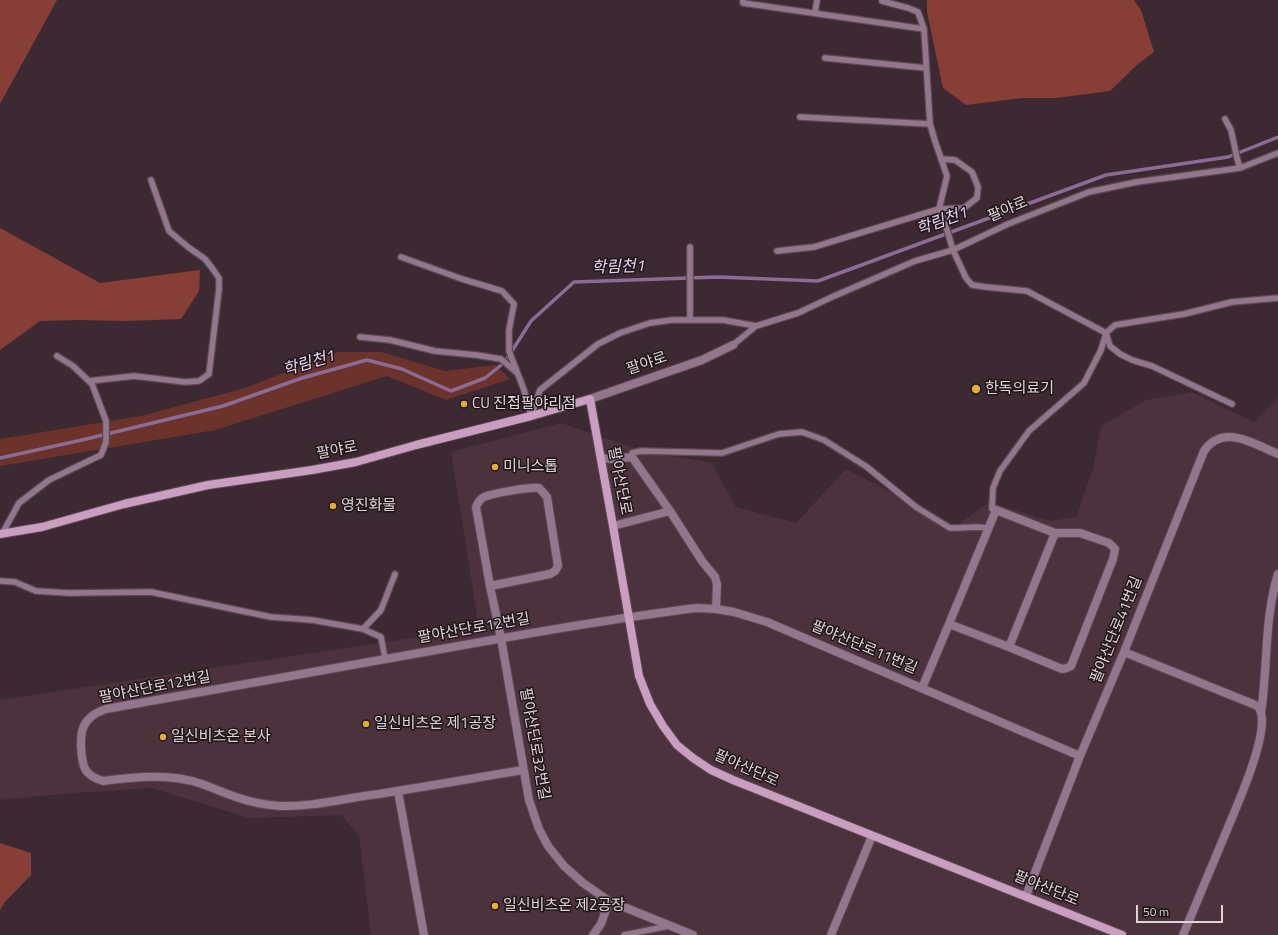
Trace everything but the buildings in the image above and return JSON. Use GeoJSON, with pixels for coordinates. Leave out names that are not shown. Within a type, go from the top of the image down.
{"type":"FeatureCollection","features":[{"type":"Feature","properties":{"kind":"street","name":"팔야로"},"geometry":{"type":"LineString","coordinates":[[1,534],[42,527],[124,504],[208,485],[356,462],[590,399],[702,360],[733,344]]}},
{"type":"Feature","properties":{"kind":"street","name":"팔야산단로"},"geometry":{"type":"LineString","coordinates":[[590,399],[614,526],[639,676],[650,704],[663,726],[677,745],[711,770],[872,836],[1122,935]]}},
{"type":"Feature","properties":{"kind":"street","name":"팔야산단로41번길"},"geometry":{"type":"LineString","coordinates":[[1026,896],[1080,756],[1124,652],[1204,451],[1216,440],[1227,436],[1241,439],[1278,454]]}},
{"type":"Feature","properties":{"kind":"street"},"geometry":{"type":"LineString","coordinates":[[601,458],[614,459],[632,457],[702,561],[715,577],[717,584],[716,609]]}},
{"type":"Feature","properties":{"kind":"street","name":"팔야산단로32번길"},"geometry":{"type":"LineString","coordinates":[[490,586],[550,574],[555,571],[558,566],[547,497],[539,488],[526,488],[485,497],[477,503],[477,512],[490,586],[501,638],[529,800],[539,829],[548,846],[564,866],[583,883],[609,901],[693,935]]}},
{"type":"Feature","properties":{"kind":"street"},"geometry":{"type":"LineString","coordinates":[[922,688],[950,624],[996,510],[1055,533],[1080,533],[1109,543],[1115,549],[1114,559],[1077,652],[1071,666],[1067,668],[1062,669],[950,624]]}},
{"type":"Feature","properties":{"kind":"street"},"geometry":{"type":"LineString","coordinates":[[614,526],[670,512]]}},
{"type":"Feature","properties":{"kind":"street"},"geometry":{"type":"LineString","coordinates":[[1009,647],[1055,533]]}},
{"type":"Feature","properties":{"kind":"street"},"geometry":{"type":"LineString","coordinates":[[1261,712],[1270,615],[1278,574]]}},
{"type":"Feature","properties":{"kind":"street","name":"팔야산단로11번길"},"geometry":{"type":"LineString","coordinates":[[629,618],[697,608],[734,612],[767,622],[1080,756]]}},
{"type":"Feature","properties":{"kind":"street","name":"팔야산단로12번길"},"geometry":{"type":"LineString","coordinates":[[523,770],[398,791],[308,804],[281,806],[236,798],[201,784],[181,779],[148,776],[103,781],[97,780],[86,770],[81,739],[84,726],[90,718],[98,711],[106,709],[201,693],[385,658],[564,627],[629,618]]}},
{"type":"Feature","properties":{"kind":"street"},"geometry":{"type":"LineString","coordinates":[[1124,652],[1253,704],[1259,707],[1263,719],[1260,737],[1249,776],[1183,935]]}},
{"type":"Feature","properties":{"kind":"street"},"geometry":{"type":"LineString","coordinates":[[398,791],[424,935]]}},
{"type":"Feature","properties":{"kind":"street"},"geometry":{"type":"LineString","coordinates":[[831,935],[872,836]]}},
{"type":"Feature","properties":{"kind":"street"},"geometry":{"type":"LineString","coordinates":[[593,935],[601,924],[609,901]]}},
{"type":"Feature","properties":{"kind":"lane"},"geometry":{"type":"LineString","coordinates":[[743,0],[743,3],[924,29]]}},
{"type":"Feature","properties":{"kind":"lane"},"geometry":{"type":"LineString","coordinates":[[815,13],[817,0]]}},
{"type":"Feature","properties":{"kind":"lane"},"geometry":{"type":"LineString","coordinates":[[882,1],[918,12],[924,29],[930,124],[947,176],[940,209],[953,250],[966,278],[972,285],[986,288],[1027,290],[1106,333],[1110,346],[1120,354],[1132,360],[1152,366],[1232,404]]}},
{"type":"Feature","properties":{"kind":"lane"},"geometry":{"type":"LineString","coordinates":[[825,58],[926,68]]}},
{"type":"Feature","properties":{"kind":"lane"},"geometry":{"type":"LineString","coordinates":[[800,117],[930,124]]}},
{"type":"Feature","properties":{"kind":"lane"},"geometry":{"type":"LineString","coordinates":[[1225,118],[1231,130],[1240,168]]}},
{"type":"Feature","properties":{"kind":"lane","name":"팔야로"},"geometry":{"type":"LineString","coordinates":[[733,344],[756,326],[798,313],[915,261],[953,250],[1008,224],[1089,192],[1137,182],[1240,168],[1278,153]]}},
{"type":"Feature","properties":{"kind":"lane"},"geometry":{"type":"LineString","coordinates":[[777,252],[814,247],[940,209],[964,208],[977,198],[978,187],[972,172],[955,160],[942,159]]}},
{"type":"Feature","properties":{"kind":"lane"},"geometry":{"type":"LineString","coordinates":[[89,381],[134,376],[185,382],[199,381],[209,374],[219,289],[218,278],[204,259],[188,248],[169,231],[151,180]]}},
{"type":"Feature","properties":{"kind":"lane"},"geometry":{"type":"LineString","coordinates":[[690,247],[690,320]]}},
{"type":"Feature","properties":{"kind":"lane"},"geometry":{"type":"LineString","coordinates":[[401,257],[462,279],[502,290],[514,304],[509,330],[509,352],[524,390],[531,416]]}},
{"type":"Feature","properties":{"kind":"lane"},"geometry":{"type":"LineString","coordinates":[[996,510],[992,509],[993,488],[1000,471],[1029,432],[1084,383],[1101,350],[1106,333],[1115,325],[1184,314],[1232,302],[1278,298]]}},
{"type":"Feature","properties":{"kind":"lane"},"geometry":{"type":"LineString","coordinates":[[531,416],[540,390],[598,344],[620,333],[650,323],[672,320],[723,320],[756,326]]}},
{"type":"Feature","properties":{"kind":"lane"},"geometry":{"type":"LineString","coordinates":[[360,337],[390,340],[436,351],[501,359],[517,372]]}},
{"type":"Feature","properties":{"kind":"lane"},"geometry":{"type":"LineString","coordinates":[[1,534],[20,503],[49,480],[101,455],[106,442],[106,421],[92,384],[73,366],[57,356]]}},
{"type":"Feature","properties":{"kind":"lane"},"geometry":{"type":"LineString","coordinates":[[632,457],[632,452],[641,450],[722,453],[779,434],[802,432],[824,440],[867,467],[916,507],[950,528],[988,528]]}},
{"type":"Feature","properties":{"kind":"lane"},"geometry":{"type":"LineString","coordinates":[[363,629],[381,610],[395,574]]}},
{"type":"Feature","properties":{"kind":"lane"},"geometry":{"type":"LineString","coordinates":[[0,581],[15,582],[36,591],[76,593],[151,592],[271,617],[312,620],[363,629],[381,637],[385,658]]}},
{"type":"Feature","properties":{"kind":"lane"},"geometry":{"type":"LineString","coordinates":[[624,935],[670,926]]}},
{"type":"Feature","properties":{"kind":"shaded area"},"geometry":{"type":"Polygon","coordinates":[[[0,0],[57,0],[0,104],[0,0]]]}},
{"type":"Feature","properties":{"kind":"shaded area"},"geometry":{"type":"Polygon","coordinates":[[[927,0],[1134,0],[1141,10],[1154,52],[1138,64],[1110,91],[1056,98],[1022,98],[966,105],[943,88],[927,12],[927,0]]]}},
{"type":"Feature","properties":{"kind":"shaded area"},"geometry":{"type":"Polygon","coordinates":[[[0,228],[100,283],[200,270],[199,291],[181,319],[126,321],[40,321],[0,350],[0,228]]]}},
{"type":"Feature","properties":{"kind":"shaded area"},"geometry":{"type":"Polygon","coordinates":[[[338,352],[381,352],[445,371],[495,365],[510,379],[446,400],[387,376],[215,430],[0,466],[0,439],[141,416],[245,388],[338,352]]]}},
{"type":"Feature","properties":{"kind":"shaded area"},"geometry":{"type":"Polygon","coordinates":[[[1192,392],[1254,422],[1278,398],[1278,935],[371,935],[359,835],[341,815],[249,818],[152,788],[72,793],[0,800],[0,700],[479,628],[451,452],[561,423],[649,453],[711,462],[736,507],[796,523],[846,469],[956,526],[989,502],[1050,521],[1076,517],[1093,469],[1101,426],[1146,400],[1192,392]]]}},
{"type":"Feature","properties":{"kind":"shaded area"},"geometry":{"type":"Polygon","coordinates":[[[0,843],[31,853],[31,875],[5,902],[0,910],[0,843]]]}},
{"type":"Feature","properties":{"kind":"waterway","name":"학림천1"},"geometry":{"type":"LineString","coordinates":[[0,458],[223,406],[302,378],[367,360],[402,369],[451,391],[485,378],[505,362],[531,321],[574,282],[718,277],[818,281],[1106,175],[1228,157],[1278,137]]}},
{"type":"Feature","properties":{"kind":"place","name":"한독의료기"},"geometry":{"type":"Point","coordinates":[976,389]}},
{"type":"Feature","properties":{"kind":"place","name":"CU 진접팔야리점"},"geometry":{"type":"Point","coordinates":[464,404]}},
{"type":"Feature","properties":{"kind":"place","name":"미니스톱"},"geometry":{"type":"Point","coordinates":[495,467]}},
{"type":"Feature","properties":{"kind":"place","name":"영진화물"},"geometry":{"type":"Point","coordinates":[333,506]}},
{"type":"Feature","properties":{"kind":"place","name":"일신비츠온 제1공장"},"geometry":{"type":"Point","coordinates":[366,724]}},
{"type":"Feature","properties":{"kind":"place","name":"일신비츠온 본사"},"geometry":{"type":"Point","coordinates":[163,737]}},
{"type":"Feature","properties":{"kind":"place","name":"일신비츠온 제2공장"},"geometry":{"type":"Point","coordinates":[495,906]}}]}
